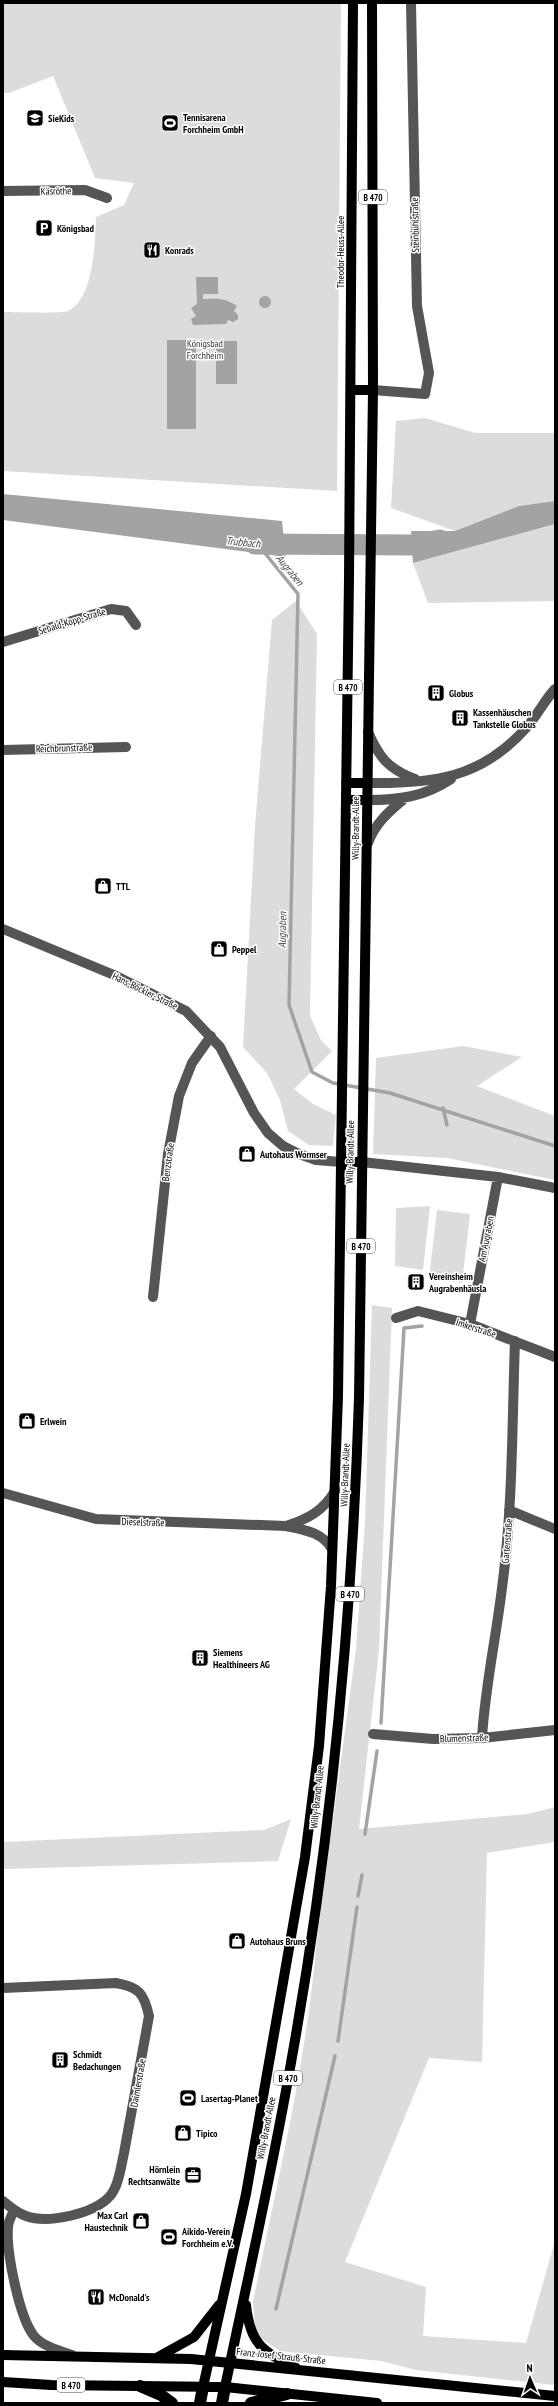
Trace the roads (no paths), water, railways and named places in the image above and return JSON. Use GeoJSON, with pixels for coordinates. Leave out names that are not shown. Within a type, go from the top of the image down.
{"type":"FeatureCollection","features":[{"type":"Feature","properties":{"kind":"highway"},"geometry":{"type":"LineString","coordinates":[[140,2386],[161,2395],[172,2403]]}},
{"type":"Feature","properties":{"kind":"highway"},"geometry":{"type":"LineString","coordinates":[[200,2403],[203,2387]]}},
{"type":"Feature","properties":{"kind":"highway"},"geometry":{"type":"LineString","coordinates":[[222,2403],[225,2387]]}},
{"type":"Feature","properties":{"kind":"highway"},"geometry":{"type":"LineString","coordinates":[[251,2403],[287,2394]]}},
{"type":"Feature","properties":{"kind":"main road","name":"Theodor-Heuss-Allee"},"geometry":{"type":"LineString","coordinates":[[349,591],[353,3]]}},
{"type":"Feature","properties":{"kind":"main road","name":"B 470"},"geometry":{"type":"LineString","coordinates":[[372,3],[373,390]]}},
{"type":"Feature","properties":{"kind":"main road"},"geometry":{"type":"LineString","coordinates":[[351,390],[373,390]]}},
{"type":"Feature","properties":{"kind":"main road","name":"Willy-Brandt-Allee"},"geometry":{"type":"LineString","coordinates":[[230,2363],[246,2297],[292,2056],[317,1900],[346,1646],[355,1534],[360,1398],[373,390]]}},
{"type":"Feature","properties":{"kind":"main road","name":"Willy-Brandt-Allee"},"geometry":{"type":"LineString","coordinates":[[209,2360],[246,2194],[305,1857],[319,1738],[332,1549],[334,1491],[342,1124],[349,591]]}},
{"type":"Feature","properties":{"kind":"main road"},"geometry":{"type":"LineString","coordinates":[[346,782],[367,783]]}},
{"type":"Feature","properties":{"kind":"main road"},"geometry":{"type":"LineString","coordinates":[[346,800],[367,800]]}},
{"type":"Feature","properties":{"kind":"main road"},"geometry":{"type":"LineString","coordinates":[[341,1162],[362,1162]]}},
{"type":"Feature","properties":{"kind":"main road"},"geometry":{"type":"LineString","coordinates":[[246,2297],[248,2320],[254,2339],[280,2360],[302,2371]]}},
{"type":"Feature","properties":{"kind":"main road"},"geometry":{"type":"LineString","coordinates":[[156,2358],[194,2337],[210,2319],[222,2300]]}},
{"type":"Feature","properties":{"kind":"main road","name":"Franz-Josef-Strauß-Straße"},"geometry":{"type":"LineString","coordinates":[[3,2354],[209,2360],[302,2371],[555,2396]]}},
{"type":"Feature","properties":{"kind":"main road","name":"B 470"},"geometry":{"type":"LineString","coordinates":[[203,2387],[209,2360]]}},
{"type":"Feature","properties":{"kind":"main road","name":"B 470"},"geometry":{"type":"LineString","coordinates":[[3,2382],[225,2387],[230,2363]]}},
{"type":"Feature","properties":{"kind":"main road"},"geometry":{"type":"LineString","coordinates":[[225,2387],[377,2403]]}},
{"type":"Feature","properties":{"kind":"street","name":"Steinbühlstraße"},"geometry":{"type":"LineString","coordinates":[[373,390],[425,394],[429,373],[417,306],[411,3]]}},
{"type":"Feature","properties":{"kind":"street","name":"Käsröthe"},"geometry":{"type":"LineString","coordinates":[[3,191],[85,190],[107,198]]}},
{"type":"Feature","properties":{"kind":"street","name":"Sebald-Kopp-Straße"},"geometry":{"type":"LineString","coordinates":[[3,642],[111,609],[126,611],[136,625]]}},
{"type":"Feature","properties":{"kind":"street"},"geometry":{"type":"LineString","coordinates":[[367,800],[404,799],[440,786],[456,776],[491,759],[521,734],[555,689]]}},
{"type":"Feature","properties":{"kind":"street"},"geometry":{"type":"LineString","coordinates":[[368,732],[378,753],[389,766],[402,775],[418,781]]}},
{"type":"Feature","properties":{"kind":"street","name":"Reichbrunstraße"},"geometry":{"type":"LineString","coordinates":[[3,750],[126,747]]}},
{"type":"Feature","properties":{"kind":"street"},"geometry":{"type":"LineString","coordinates":[[367,783],[418,781],[456,776]]}},
{"type":"Feature","properties":{"kind":"street"},"geometry":{"type":"LineString","coordinates":[[366,847],[373,830],[380,820],[404,799]]}},
{"type":"Feature","properties":{"kind":"street","name":"Hans-Böckler-Straße"},"geometry":{"type":"LineString","coordinates":[[3,929],[155,994],[186,1011],[211,1036],[228,1060],[254,1113],[268,1133],[283,1146],[299,1154],[316,1160],[341,1162]]}},
{"type":"Feature","properties":{"kind":"street","name":"Benzstraße"},"geometry":{"type":"LineString","coordinates":[[153,1297],[168,1154],[180,1096],[192,1063],[211,1036]]}},
{"type":"Feature","properties":{"kind":"street"},"geometry":{"type":"LineString","coordinates":[[362,1162],[498,1177],[555,1188]]}},
{"type":"Feature","properties":{"kind":"street","name":"Am Augraben"},"geometry":{"type":"LineString","coordinates":[[470,1324],[498,1177]]}},
{"type":"Feature","properties":{"kind":"street","name":"Imkerstraße"},"geometry":{"type":"LineString","coordinates":[[396,1318],[418,1311],[470,1324],[555,1357]]}},
{"type":"Feature","properties":{"kind":"street","name":"Gartenstraße"},"geometry":{"type":"LineString","coordinates":[[482,1738],[484,1700],[502,1588],[509,1510],[515,1341]]}},
{"type":"Feature","properties":{"kind":"street","name":"Dieselstraße"},"geometry":{"type":"LineString","coordinates":[[286,1526],[317,1512],[328,1503],[334,1491]]}},
{"type":"Feature","properties":{"kind":"street","name":"Dieselstraße"},"geometry":{"type":"LineString","coordinates":[[3,1493],[96,1519],[286,1526],[312,1532],[327,1539],[332,1549]]}},
{"type":"Feature","properties":{"kind":"street"},"geometry":{"type":"LineString","coordinates":[[509,1510],[555,1529]]}},
{"type":"Feature","properties":{"kind":"street","name":"Blumenstraße"},"geometry":{"type":"LineString","coordinates":[[373,1734],[433,1739],[482,1738],[555,1730]]}},
{"type":"Feature","properties":{"kind":"street","name":"Daimlerstraße"},"geometry":{"type":"LineString","coordinates":[[3,1988],[116,1984],[131,1986],[141,1993],[146,2003],[149,2016],[120,2173],[110,2196],[95,2207],[81,2213],[61,2217],[27,2216],[14,2210],[3,2201]]}},
{"type":"Feature","properties":{"kind":"street"},"geometry":{"type":"LineString","coordinates":[[14,2210],[8,2226],[8,2238],[19,2306],[34,2336],[53,2348],[72,2355]]}},
{"type":"Feature","properties":{"kind":"water"},"geometry":{"type":"Polygon","coordinates":[[[196,277],[218,277],[218,294],[203,294],[203,299],[220,299],[232,303],[237,306],[234,311],[238,315],[238,319],[233,322],[228,320],[226,324],[193,325],[191,319],[196,316],[191,308],[197,304],[196,277]]]}},
{"type":"Feature","properties":{"kind":"water"},"geometry":{"type":"Polygon","coordinates":[[[263,296],[267,296],[271,302],[267,308],[263,308],[259,304],[259,300],[263,296]]]}},
{"type":"Feature","properties":{"kind":"water"},"geometry":{"type":"Polygon","coordinates":[[[167,340],[196,340],[196,429],[167,429],[167,340]]]}},
{"type":"Feature","properties":{"kind":"water"},"geometry":{"type":"Polygon","coordinates":[[[216,341],[237,341],[237,384],[216,384],[216,341]]]}},
{"type":"Feature","properties":{"kind":"water"},"geometry":{"type":"Polygon","coordinates":[[[3,494],[282,521],[286,557],[3,520],[3,494]]]}},
{"type":"Feature","properties":{"kind":"water"},"geometry":{"type":"Polygon","coordinates":[[[555,501],[555,524],[413,563],[411,531],[455,531],[519,506],[555,501]]]}},
{"type":"Feature","properties":{"kind":"waterway","name":"Trubbach"},"geometry":{"type":"LineString","coordinates":[[255,544],[412,545],[440,540]]}},
{"type":"Feature","properties":{"kind":"waterway","name":"Augraben"},"geometry":{"type":"LineString","coordinates":[[264,552],[298,594],[289,1005],[312,1072],[333,1083],[390,1093],[555,1146]]}},
{"type":"Feature","properties":{"kind":"waterway"},"geometry":{"type":"LineString","coordinates":[[443,1108],[447,1125]]}},
{"type":"Feature","properties":{"kind":"waterway"},"geometry":{"type":"LineString","coordinates":[[381,1723],[404,1328],[422,1326]]}},
{"type":"Feature","properties":{"kind":"waterway"},"geometry":{"type":"LineString","coordinates":[[365,1834],[377,1751]]}},
{"type":"Feature","properties":{"kind":"waterway"},"geometry":{"type":"LineString","coordinates":[[358,1896],[362,1875]]}},
{"type":"Feature","properties":{"kind":"waterway"},"geometry":{"type":"LineString","coordinates":[[338,2041],[357,1907]]}},
{"type":"Feature","properties":{"kind":"waterway"},"geometry":{"type":"LineString","coordinates":[[276,2309],[335,2056]]}},
{"type":"Feature","properties":{"kind":"place","name":"SieKids"},"geometry":{"type":"Point","coordinates":[35,118]}},
{"type":"Feature","properties":{"kind":"place","name":"Tennisarena Forchheim GmbH"},"geometry":{"type":"Point","coordinates":[170,123]}},
{"type":"Feature","properties":{"kind":"place","name":"Königsbad"},"geometry":{"type":"Point","coordinates":[44,228]}},
{"type":"Feature","properties":{"kind":"place","name":"Konrads"},"geometry":{"type":"Point","coordinates":[152,250]}},
{"type":"Feature","properties":{"kind":"place","name":"Globus"},"geometry":{"type":"Point","coordinates":[436,693]}},
{"type":"Feature","properties":{"kind":"place","name":"Kassenhäuschen Tankstelle Globus"},"geometry":{"type":"Point","coordinates":[460,718]}},
{"type":"Feature","properties":{"kind":"place","name":"TTL"},"geometry":{"type":"Point","coordinates":[103,886]}},
{"type":"Feature","properties":{"kind":"place","name":"Peppel"},"geometry":{"type":"Point","coordinates":[219,949]}},
{"type":"Feature","properties":{"kind":"place","name":"Autohaus Wormser"},"geometry":{"type":"Point","coordinates":[247,1154]}},
{"type":"Feature","properties":{"kind":"place","name":"Vereinsheim Augrabenhäusla"},"geometry":{"type":"Point","coordinates":[416,1282]}},
{"type":"Feature","properties":{"kind":"place","name":"Erlwein"},"geometry":{"type":"Point","coordinates":[27,1421]}},
{"type":"Feature","properties":{"kind":"place","name":"Siemens Healthineers AG"},"geometry":{"type":"Point","coordinates":[200,1658]}},
{"type":"Feature","properties":{"kind":"place","name":"Autohaus Bruns"},"geometry":{"type":"Point","coordinates":[237,1941]}},
{"type":"Feature","properties":{"kind":"place","name":"Schmidt Bedachungen"},"geometry":{"type":"Point","coordinates":[60,2060]}},
{"type":"Feature","properties":{"kind":"place","name":"Lasertag-Planet"},"geometry":{"type":"Point","coordinates":[188,2098]}},
{"type":"Feature","properties":{"kind":"place","name":"Tipico"},"geometry":{"type":"Point","coordinates":[183,2133]}},
{"type":"Feature","properties":{"kind":"place","name":"Hörnlein Rechtsanwälte"},"geometry":{"type":"Point","coordinates":[193,2175]}},
{"type":"Feature","properties":{"kind":"place","name":"Max Carl Haustechnik"},"geometry":{"type":"Point","coordinates":[141,2221]}},
{"type":"Feature","properties":{"kind":"place","name":"Aikido-Verein Forchheim e.V."},"geometry":{"type":"Point","coordinates":[169,2237]}},
{"type":"Feature","properties":{"kind":"place","name":"McDonald's"},"geometry":{"type":"Point","coordinates":[96,2297]}},
{"type":"Feature","properties":{"kind":"park label","name":"Königsbad Forchheim"},"geometry":{"type":"Point","coordinates":[205,348]}}]}
